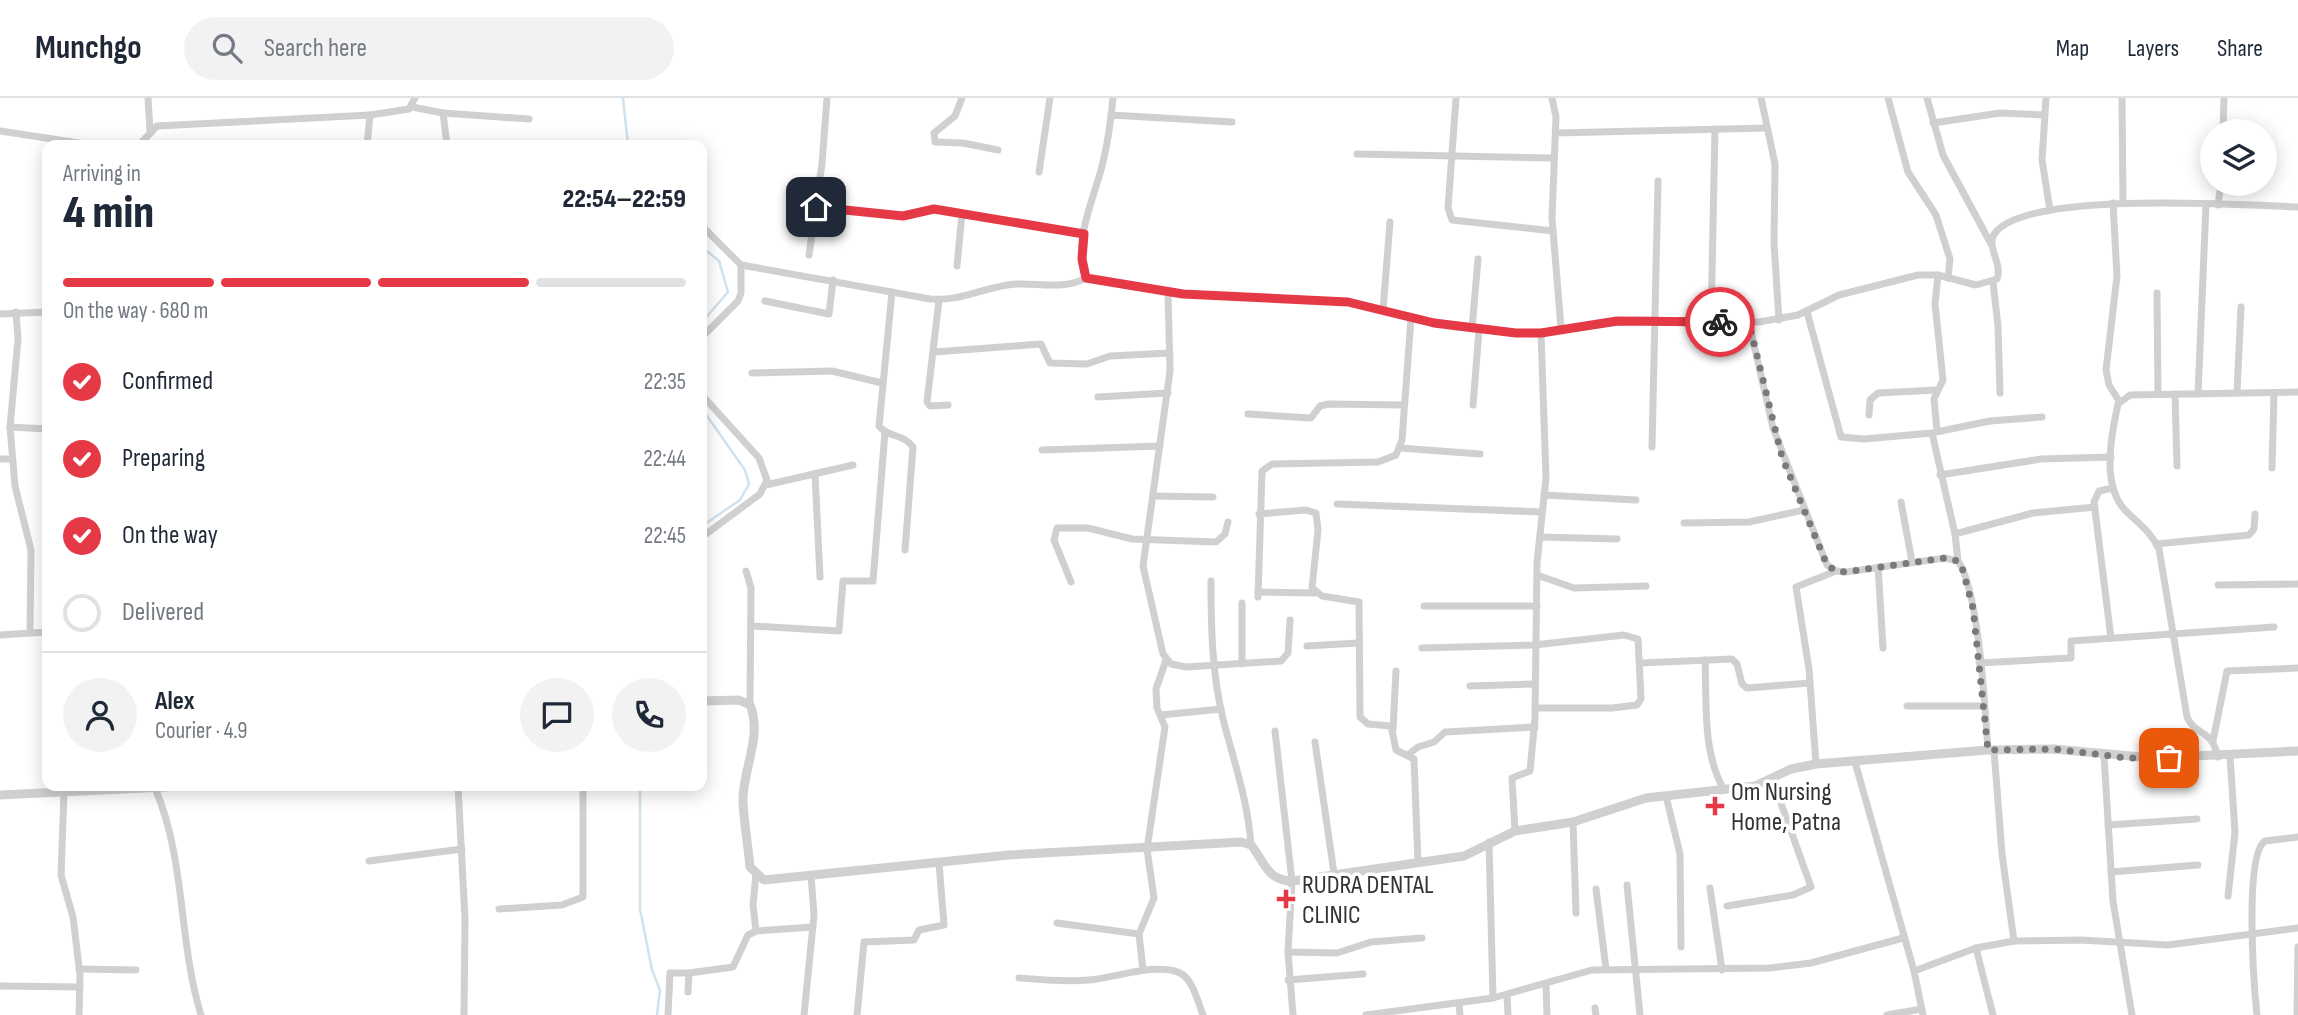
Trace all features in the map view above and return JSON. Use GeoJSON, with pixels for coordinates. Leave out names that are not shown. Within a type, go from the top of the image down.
{"type":"FeatureCollection","features":[{"type":"Feature","properties":{"kind":"street"},"geometry":{"type":"LineString","coordinates":[[148,98],[150,130]]}},
{"type":"Feature","properties":{"kind":"street"},"geometry":{"type":"LineString","coordinates":[[412,107],[415,98]]}},
{"type":"Feature","properties":{"kind":"street"},"geometry":{"type":"LineString","coordinates":[[809,255],[827,98]]}},
{"type":"Feature","properties":{"kind":"street"},"geometry":{"type":"LineString","coordinates":[[962,98],[955,116],[934,133],[935,142],[963,143],[998,150]]}},
{"type":"Feature","properties":{"kind":"street"},"geometry":{"type":"LineString","coordinates":[[1039,172],[1050,98]]}},
{"type":"Feature","properties":{"kind":"street"},"geometry":{"type":"LineString","coordinates":[[1086,278],[1082,259],[1084,234],[1103,163],[1113,98]]}},
{"type":"Feature","properties":{"kind":"street"},"geometry":{"type":"LineString","coordinates":[[1456,98],[1448,208],[1452,220],[1553,231]]}},
{"type":"Feature","properties":{"kind":"street"},"geometry":{"type":"LineString","coordinates":[[1552,98],[1556,133],[1553,231],[1561,328]]}},
{"type":"Feature","properties":{"kind":"street"},"geometry":{"type":"LineString","coordinates":[[1761,98],[1776,178],[1774,243],[1779,320]]}},
{"type":"Feature","properties":{"kind":"street"},"geometry":{"type":"LineString","coordinates":[[1888,98],[1908,172],[1936,215],[1950,259],[1948,278]]}},
{"type":"Feature","properties":{"kind":"street"},"geometry":{"type":"LineString","coordinates":[[1927,98],[1942,155],[1991,244],[1999,268],[1993,282],[2000,393]]}},
{"type":"Feature","properties":{"kind":"street"},"geometry":{"type":"LineString","coordinates":[[2046,98],[2042,160],[2050,210]]}},
{"type":"Feature","properties":{"kind":"street"},"geometry":{"type":"LineString","coordinates":[[2122,98],[2123,203]]}},
{"type":"Feature","properties":{"kind":"street"},"geometry":{"type":"LineString","coordinates":[[2223,119],[2224,98]]}},
{"type":"Feature","properties":{"kind":"street"},"geometry":{"type":"LineString","coordinates":[[143,140],[150,130],[161,125],[370,115],[412,107],[443,113],[529,119]]}},
{"type":"Feature","properties":{"kind":"street"},"geometry":{"type":"LineString","coordinates":[[443,113],[446,140]]}},
{"type":"Feature","properties":{"kind":"street"},"geometry":{"type":"LineString","coordinates":[[1933,123],[2000,113],[2044,115]]}},
{"type":"Feature","properties":{"kind":"street"},"geometry":{"type":"LineString","coordinates":[[368,140],[370,115]]}},
{"type":"Feature","properties":{"kind":"street"},"geometry":{"type":"LineString","coordinates":[[1111,115],[1232,122]]}},
{"type":"Feature","properties":{"kind":"street"},"geometry":{"type":"LineString","coordinates":[[1556,133],[1767,128]]}},
{"type":"Feature","properties":{"kind":"street"},"geometry":{"type":"LineString","coordinates":[[1711,321],[1715,129]]}},
{"type":"Feature","properties":{"kind":"street"},"geometry":{"type":"LineString","coordinates":[[0,131],[59,140]]}},
{"type":"Feature","properties":{"kind":"street"},"geometry":{"type":"LineString","coordinates":[[1357,154],[1555,158]]}},
{"type":"Feature","properties":{"kind":"street"},"geometry":{"type":"LineString","coordinates":[[1652,447],[1658,181]]}},
{"type":"Feature","properties":{"kind":"street"},"geometry":{"type":"LineString","coordinates":[[2218,205],[2219,196]]}},
{"type":"Feature","properties":{"kind":"street"},"geometry":{"type":"LineString","coordinates":[[1991,244],[1994,234],[2003,227],[2050,210],[2113,203],[2298,207]]}},
{"type":"Feature","properties":{"kind":"street"},"geometry":{"type":"LineString","coordinates":[[2113,203],[2116,290],[2106,370],[2109,384],[2119,401],[2111,457],[2113,488],[2120,504],[2157,544],[2187,717],[2193,727],[2208,734],[2218,757]]}},
{"type":"Feature","properties":{"kind":"street"},"geometry":{"type":"LineString","coordinates":[[2198,394],[2206,205]]}},
{"type":"Feature","properties":{"kind":"street"},"geometry":{"type":"LineString","coordinates":[[816,207],[899,215],[930,209],[1084,234]]}},
{"type":"Feature","properties":{"kind":"street"},"geometry":{"type":"LineString","coordinates":[[957,266],[962,213]]}},
{"type":"Feature","properties":{"kind":"street"},"geometry":{"type":"LineString","coordinates":[[1383,310],[1390,222]]}},
{"type":"Feature","properties":{"kind":"street"},"geometry":{"type":"LineString","coordinates":[[707,231],[741,265],[939,300],[1010,285],[1060,285],[1086,278],[1168,293],[1335,301],[1476,330],[1541,333],[1561,328],[1656,320],[1749,323],[1779,320],[1807,312],[1852,291],[1918,275],[1938,275],[1976,285],[1993,282]]}},
{"type":"Feature","properties":{"kind":"street"},"geometry":{"type":"LineString","coordinates":[[1473,405],[1478,259]]}},
{"type":"Feature","properties":{"kind":"street"},"geometry":{"type":"LineString","coordinates":[[707,332],[738,301],[742,282],[741,265]]}},
{"type":"Feature","properties":{"kind":"street"},"geometry":{"type":"LineString","coordinates":[[1938,275],[1935,304],[1943,380],[1934,399],[1935,432],[1940,475],[1955,534],[1958,561],[1969,587],[2014,941]]}},
{"type":"Feature","properties":{"kind":"street"},"geometry":{"type":"LineString","coordinates":[[765,301],[829,314],[833,280]]}},
{"type":"Feature","properties":{"kind":"street"},"geometry":{"type":"LineString","coordinates":[[892,292],[879,426],[885,432],[906,439],[913,447],[905,550]]}},
{"type":"Feature","properties":{"kind":"street"},"geometry":{"type":"LineString","coordinates":[[1143,971],[1139,934],[1154,898],[1147,849],[1165,727],[1156,689],[1166,660],[1144,576],[1168,393],[1168,293]]}},
{"type":"Feature","properties":{"kind":"street"},"geometry":{"type":"LineString","coordinates":[[2157,293],[2158,394]]}},
{"type":"Feature","properties":{"kind":"street"},"geometry":{"type":"LineString","coordinates":[[939,300],[927,402],[930,406],[948,405]]}},
{"type":"Feature","properties":{"kind":"street"},"geometry":{"type":"LineString","coordinates":[[2237,393],[2241,307]]}},
{"type":"Feature","properties":{"kind":"street"},"geometry":{"type":"LineString","coordinates":[[16,312],[19,339],[10,427],[11,459],[19,509],[31,550],[30,632]]}},
{"type":"Feature","properties":{"kind":"street"},"geometry":{"type":"LineString","coordinates":[[0,314],[42,312]]}},
{"type":"Feature","properties":{"kind":"street"},"geometry":{"type":"LineString","coordinates":[[1807,312],[1840,437],[1864,439],[1935,432],[1990,421],[2042,417]]}},
{"type":"Feature","properties":{"kind":"street"},"geometry":{"type":"LineString","coordinates":[[1393,729],[1388,725],[1364,723],[1360,717],[1359,601],[1315,593],[1258,594],[1260,480],[1266,466],[1378,462],[1396,455],[1400,448],[1411,318]]}},
{"type":"Feature","properties":{"kind":"street"},"geometry":{"type":"LineString","coordinates":[[1749,323],[1773,428],[1823,559],[1836,571]]}},
{"type":"Feature","properties":{"kind":"street"},"geometry":{"type":"LineString","coordinates":[[1515,831],[1512,778],[1530,771],[1535,727],[1534,645],[1544,495],[1541,333]]}},
{"type":"Feature","properties":{"kind":"street"},"geometry":{"type":"LineString","coordinates":[[934,352],[1041,344],[1050,363],[1087,364],[1110,356],[1170,353]]}},
{"type":"Feature","properties":{"kind":"street"},"geometry":{"type":"LineString","coordinates":[[752,373],[832,371],[882,383]]}},
{"type":"Feature","properties":{"kind":"street"},"geometry":{"type":"LineString","coordinates":[[1869,415],[1870,400],[1878,393],[1937,390]]}},
{"type":"Feature","properties":{"kind":"street"},"geometry":{"type":"LineString","coordinates":[[1098,397],[1168,393]]}},
{"type":"Feature","properties":{"kind":"street"},"geometry":{"type":"LineString","coordinates":[[2272,468],[2274,393]]}},
{"type":"Feature","properties":{"kind":"street"},"geometry":{"type":"LineString","coordinates":[[2119,401],[2130,395],[2298,393]]}},
{"type":"Feature","properties":{"kind":"street"},"geometry":{"type":"LineString","coordinates":[[2175,394],[2178,466]]}},
{"type":"Feature","properties":{"kind":"street"},"geometry":{"type":"LineString","coordinates":[[707,401],[759,458],[766,485]]}},
{"type":"Feature","properties":{"kind":"street"},"geometry":{"type":"LineString","coordinates":[[1248,414],[1311,418],[1324,404],[1404,405]]}},
{"type":"Feature","properties":{"kind":"street"},"geometry":{"type":"LineString","coordinates":[[10,427],[42,429]]}},
{"type":"Feature","properties":{"kind":"street"},"geometry":{"type":"LineString","coordinates":[[752,626],[772,625],[839,631],[843,580],[873,581],[885,432]]}},
{"type":"Feature","properties":{"kind":"street"},"geometry":{"type":"LineString","coordinates":[[1042,450],[1160,446]]}},
{"type":"Feature","properties":{"kind":"street"},"geometry":{"type":"LineString","coordinates":[[1400,448],[1480,454]]}},
{"type":"Feature","properties":{"kind":"street"},"geometry":{"type":"LineString","coordinates":[[1940,475],[2041,459],[2111,457]]}},
{"type":"Feature","properties":{"kind":"street"},"geometry":{"type":"LineString","coordinates":[[0,459],[11,459]]}},
{"type":"Feature","properties":{"kind":"street"},"geometry":{"type":"LineString","coordinates":[[707,534],[735,515],[766,485],[853,465]]}},
{"type":"Feature","properties":{"kind":"street"},"geometry":{"type":"LineString","coordinates":[[815,474],[820,577]]}},
{"type":"Feature","properties":{"kind":"street"},"geometry":{"type":"LineString","coordinates":[[2111,638],[2095,495],[2113,488]]}},
{"type":"Feature","properties":{"kind":"street"},"geometry":{"type":"LineString","coordinates":[[1544,495],[1636,500]]}},
{"type":"Feature","properties":{"kind":"street"},"geometry":{"type":"LineString","coordinates":[[1154,496],[1213,496]]}},
{"type":"Feature","properties":{"kind":"street"},"geometry":{"type":"LineString","coordinates":[[1900,502],[1912,562]]}},
{"type":"Feature","properties":{"kind":"street"},"geometry":{"type":"LineString","coordinates":[[1338,504],[1542,512]]}},
{"type":"Feature","properties":{"kind":"street"},"geometry":{"type":"LineString","coordinates":[[1955,534],[2015,516],[2095,507]]}},
{"type":"Feature","properties":{"kind":"street"},"geometry":{"type":"LineString","coordinates":[[1259,514],[1306,510],[1316,513],[1318,530],[1312,578],[1315,593]]}},
{"type":"Feature","properties":{"kind":"street"},"geometry":{"type":"LineString","coordinates":[[1684,523],[1749,522],[1804,510]]}},
{"type":"Feature","properties":{"kind":"street"},"geometry":{"type":"LineString","coordinates":[[2157,544],[2249,535],[2254,529],[2255,514]]}},
{"type":"Feature","properties":{"kind":"street"},"geometry":{"type":"LineString","coordinates":[[1071,582],[1054,540],[1057,528],[1080,527],[1116,537],[1147,540],[1216,542],[1225,534],[1228,522]]}},
{"type":"Feature","properties":{"kind":"street"},"geometry":{"type":"LineString","coordinates":[[1540,537],[1617,539]]}},
{"type":"Feature","properties":{"kind":"street"},"geometry":{"type":"LineString","coordinates":[[1816,764],[1810,683],[1796,587],[1836,571],[1945,558],[1958,561]]}},
{"type":"Feature","properties":{"kind":"street"},"geometry":{"type":"LineString","coordinates":[[1878,567],[1883,648]]}},
{"type":"Feature","properties":{"kind":"street"},"geometry":{"type":"LineString","coordinates":[[746,571],[751,588],[750,705],[754,740],[743,799],[750,867],[764,880],[1009,855],[1233,842],[1251,845]]}},
{"type":"Feature","properties":{"kind":"street"},"geometry":{"type":"LineString","coordinates":[[1537,575],[1574,588],[1646,586]]}},
{"type":"Feature","properties":{"kind":"street"},"geometry":{"type":"LineString","coordinates":[[1211,581],[1214,667],[1221,709],[1247,807],[1251,845],[1267,872],[1274,878],[1292,881],[1464,856],[1515,831],[1573,822],[1627,802],[1755,786],[1791,769],[1816,764],[1991,750],[2054,749],[2104,756],[2218,757],[2298,751]]}},
{"type":"Feature","properties":{"kind":"street"},"geometry":{"type":"LineString","coordinates":[[2218,585],[2298,584]]}},
{"type":"Feature","properties":{"kind":"street"},"geometry":{"type":"LineString","coordinates":[[1242,603],[1242,664]]}},
{"type":"Feature","properties":{"kind":"street"},"geometry":{"type":"LineString","coordinates":[[1424,606],[1537,606]]}},
{"type":"Feature","properties":{"kind":"street"},"geometry":{"type":"LineString","coordinates":[[1166,660],[1186,667],[1214,667],[1286,658],[1290,620]]}},
{"type":"Feature","properties":{"kind":"street"},"geometry":{"type":"LineString","coordinates":[[1979,663],[2071,658],[2071,641],[2274,627]]}},
{"type":"Feature","properties":{"kind":"street"},"geometry":{"type":"LineString","coordinates":[[0,635],[42,632]]}},
{"type":"Feature","properties":{"kind":"street"},"geometry":{"type":"LineString","coordinates":[[1422,648],[1534,645],[1632,635],[1638,639],[1641,699],[1637,705],[1612,708],[1535,708]]}},
{"type":"Feature","properties":{"kind":"street"},"geometry":{"type":"LineString","coordinates":[[1307,646],[1358,643]]}},
{"type":"Feature","properties":{"kind":"street"},"geometry":{"type":"LineString","coordinates":[[1705,660],[1709,747],[1715,774],[1724,790]]}},
{"type":"Feature","properties":{"kind":"street"},"geometry":{"type":"LineString","coordinates":[[1640,663],[1735,661],[1742,684],[1747,688],[1810,683]]}},
{"type":"Feature","properties":{"kind":"street"},"geometry":{"type":"LineString","coordinates":[[2213,741],[2227,671],[2298,668]]}},
{"type":"Feature","properties":{"kind":"street"},"geometry":{"type":"LineString","coordinates":[[1396,671],[1393,729],[1396,750],[1409,754],[1415,764],[1418,863]]}},
{"type":"Feature","properties":{"kind":"street"},"geometry":{"type":"LineString","coordinates":[[1471,686],[1535,684]]}},
{"type":"Feature","properties":{"kind":"street"},"geometry":{"type":"LineString","coordinates":[[707,701],[740,700],[750,705]]}},
{"type":"Feature","properties":{"kind":"street"},"geometry":{"type":"LineString","coordinates":[[1907,706],[1984,706]]}},
{"type":"Feature","properties":{"kind":"street"},"geometry":{"type":"LineString","coordinates":[[1161,715],[1221,709]]}},
{"type":"Feature","properties":{"kind":"street"},"geometry":{"type":"LineString","coordinates":[[1409,754],[1418,747],[1434,743],[1445,732],[1535,727]]}},
{"type":"Feature","properties":{"kind":"street"},"geometry":{"type":"LineString","coordinates":[[1275,731],[1292,881],[1288,980],[1293,1015]]}},
{"type":"Feature","properties":{"kind":"street"},"geometry":{"type":"LineString","coordinates":[[1315,742],[1334,873]]}},
{"type":"Feature","properties":{"kind":"street"},"geometry":{"type":"LineString","coordinates":[[2104,756],[2118,944],[2132,1015]]}},
{"type":"Feature","properties":{"kind":"street"},"geometry":{"type":"LineString","coordinates":[[2228,896],[2235,832],[2230,756]]}},
{"type":"Feature","properties":{"kind":"street"},"geometry":{"type":"LineString","coordinates":[[1855,762],[1914,971],[1922,1012],[1887,1015]]}},
{"type":"Feature","properties":{"kind":"street"},"geometry":{"type":"LineString","coordinates":[[1727,906],[1793,895],[1811,887],[1772,778]]}},
{"type":"Feature","properties":{"kind":"street"},"geometry":{"type":"LineString","coordinates":[[0,795],[87,791]]}},
{"type":"Feature","properties":{"kind":"street"},"geometry":{"type":"LineString","coordinates":[[156,791],[175,848],[187,945],[201,1015]]}},
{"type":"Feature","properties":{"kind":"street"},"geometry":{"type":"LineString","coordinates":[[458,791],[465,919],[464,1015]]}},
{"type":"Feature","properties":{"kind":"street"},"geometry":{"type":"LineString","coordinates":[[499,908],[562,905],[583,897],[583,791]]}},
{"type":"Feature","properties":{"kind":"street"},"geometry":{"type":"LineString","coordinates":[[64,792],[61,874],[73,916],[79,969],[79,1015]]}},
{"type":"Feature","properties":{"kind":"street"},"geometry":{"type":"LineString","coordinates":[[1666,796],[1680,854],[1681,947]]}},
{"type":"Feature","properties":{"kind":"street"},"geometry":{"type":"LineString","coordinates":[[2108,825],[2197,819]]}},
{"type":"Feature","properties":{"kind":"street"},"geometry":{"type":"LineString","coordinates":[[1573,822],[1576,913]]}},
{"type":"Feature","properties":{"kind":"street"},"geometry":{"type":"LineString","coordinates":[[2257,1015],[2250,935],[2258,848],[2266,841],[2298,837]]}},
{"type":"Feature","properties":{"kind":"street"},"geometry":{"type":"LineString","coordinates":[[1489,842],[1493,998]]}},
{"type":"Feature","properties":{"kind":"street"},"geometry":{"type":"LineString","coordinates":[[369,861],[461,849]]}},
{"type":"Feature","properties":{"kind":"street"},"geometry":{"type":"LineString","coordinates":[[857,1015],[864,943],[915,940],[919,930],[944,925],[939,863]]}},
{"type":"Feature","properties":{"kind":"street"},"geometry":{"type":"LineString","coordinates":[[2112,872],[2198,865]]}},
{"type":"Feature","properties":{"kind":"street"},"geometry":{"type":"LineString","coordinates":[[756,874],[753,911],[756,931]]}},
{"type":"Feature","properties":{"kind":"street"},"geometry":{"type":"LineString","coordinates":[[804,1015],[813,927],[811,875]]}},
{"type":"Feature","properties":{"kind":"street"},"geometry":{"type":"LineString","coordinates":[[1627,885],[1640,1015]]}},
{"type":"Feature","properties":{"kind":"street"},"geometry":{"type":"LineString","coordinates":[[1710,888],[1722,970]]}},
{"type":"Feature","properties":{"kind":"street"},"geometry":{"type":"LineString","coordinates":[[1596,889],[1606,969]]}},
{"type":"Feature","properties":{"kind":"street"},"geometry":{"type":"LineString","coordinates":[[1057,923],[1139,934]]}},
{"type":"Feature","properties":{"kind":"street"},"geometry":{"type":"LineString","coordinates":[[668,1015],[670,973],[733,967],[748,935],[756,931],[813,927]]}},
{"type":"Feature","properties":{"kind":"street"},"geometry":{"type":"LineString","coordinates":[[1914,971],[1976,948],[2014,941],[2081,940],[2168,946],[2298,928]]}},
{"type":"Feature","properties":{"kind":"street"},"geometry":{"type":"LineString","coordinates":[[1288,952],[1337,953],[1371,942],[1422,938]]}},
{"type":"Feature","properties":{"kind":"street"},"geometry":{"type":"LineString","coordinates":[[1366,1015],[1493,998],[1578,974],[1606,969],[1722,970],[1811,963],[1903,938]]}},
{"type":"Feature","properties":{"kind":"street"},"geometry":{"type":"LineString","coordinates":[[2297,1015],[2298,947]]}},
{"type":"Feature","properties":{"kind":"street"},"geometry":{"type":"LineString","coordinates":[[1976,948],[1993,1015]]}},
{"type":"Feature","properties":{"kind":"street"},"geometry":{"type":"LineString","coordinates":[[79,969],[136,970]]}},
{"type":"Feature","properties":{"kind":"street"},"geometry":{"type":"LineString","coordinates":[[1019,978],[1075,981],[1143,971],[1180,973],[1190,984],[1203,1015]]}},
{"type":"Feature","properties":{"kind":"street"},"geometry":{"type":"LineString","coordinates":[[688,992],[689,973]]}},
{"type":"Feature","properties":{"kind":"street"},"geometry":{"type":"LineString","coordinates":[[1288,980],[1363,974]]}},
{"type":"Feature","properties":{"kind":"street"},"geometry":{"type":"LineString","coordinates":[[1546,985],[1547,1015]]}},
{"type":"Feature","properties":{"kind":"street"},"geometry":{"type":"LineString","coordinates":[[0,986],[80,987]]}},
{"type":"Feature","properties":{"kind":"street"},"geometry":{"type":"LineString","coordinates":[[1507,995],[1507,1015]]}},
{"type":"Feature","properties":{"kind":"street"},"geometry":{"type":"LineString","coordinates":[[1459,1004],[1460,1015]]}},
{"type":"Feature","properties":{"kind":"waterway"},"geometry":{"type":"LineString","coordinates":[[623,98],[627,140]]}},
{"type":"Feature","properties":{"kind":"waterway"},"geometry":{"type":"LineString","coordinates":[[707,251],[719,261],[728,292],[707,316]]}},
{"type":"Feature","properties":{"kind":"waterway"},"geometry":{"type":"LineString","coordinates":[[707,416],[745,470],[749,484],[740,500],[707,523]]}},
{"type":"Feature","properties":{"kind":"waterway"},"geometry":{"type":"LineString","coordinates":[[640,791],[640,909],[652,970],[660,990],[657,1015]]}},
{"type":"Feature","properties":{"kind":"way so far"},"geometry":{"type":"LineString","coordinates":[[1720,322],[1749,323],[1782,457],[1827,565],[1836,571],[1846,572],[1952,558],[1962,567],[1973,608],[1988,750],[2054,749],[2127,758],[2169,758]]}},
{"type":"Feature","properties":{"kind":"place","name":"Om Nursing Home, Patna"},"geometry":{"type":"Point","coordinates":[1715,806]}},
{"type":"Feature","properties":{"kind":"place","name":"RUDRA DENTAL CLINIC"},"geometry":{"type":"Point","coordinates":[1286,899]}},
{"type":"Feature","properties":{"kind":"route"},"geometry":{"type":"LineString","coordinates":[[816,207],[903,216],[934,209],[1084,234],[1082,268],[1090,281],[1168,293],[1348,302],[1434,323],[1516,333],[1541,333],[1617,321],[1720,322]]}}]}
